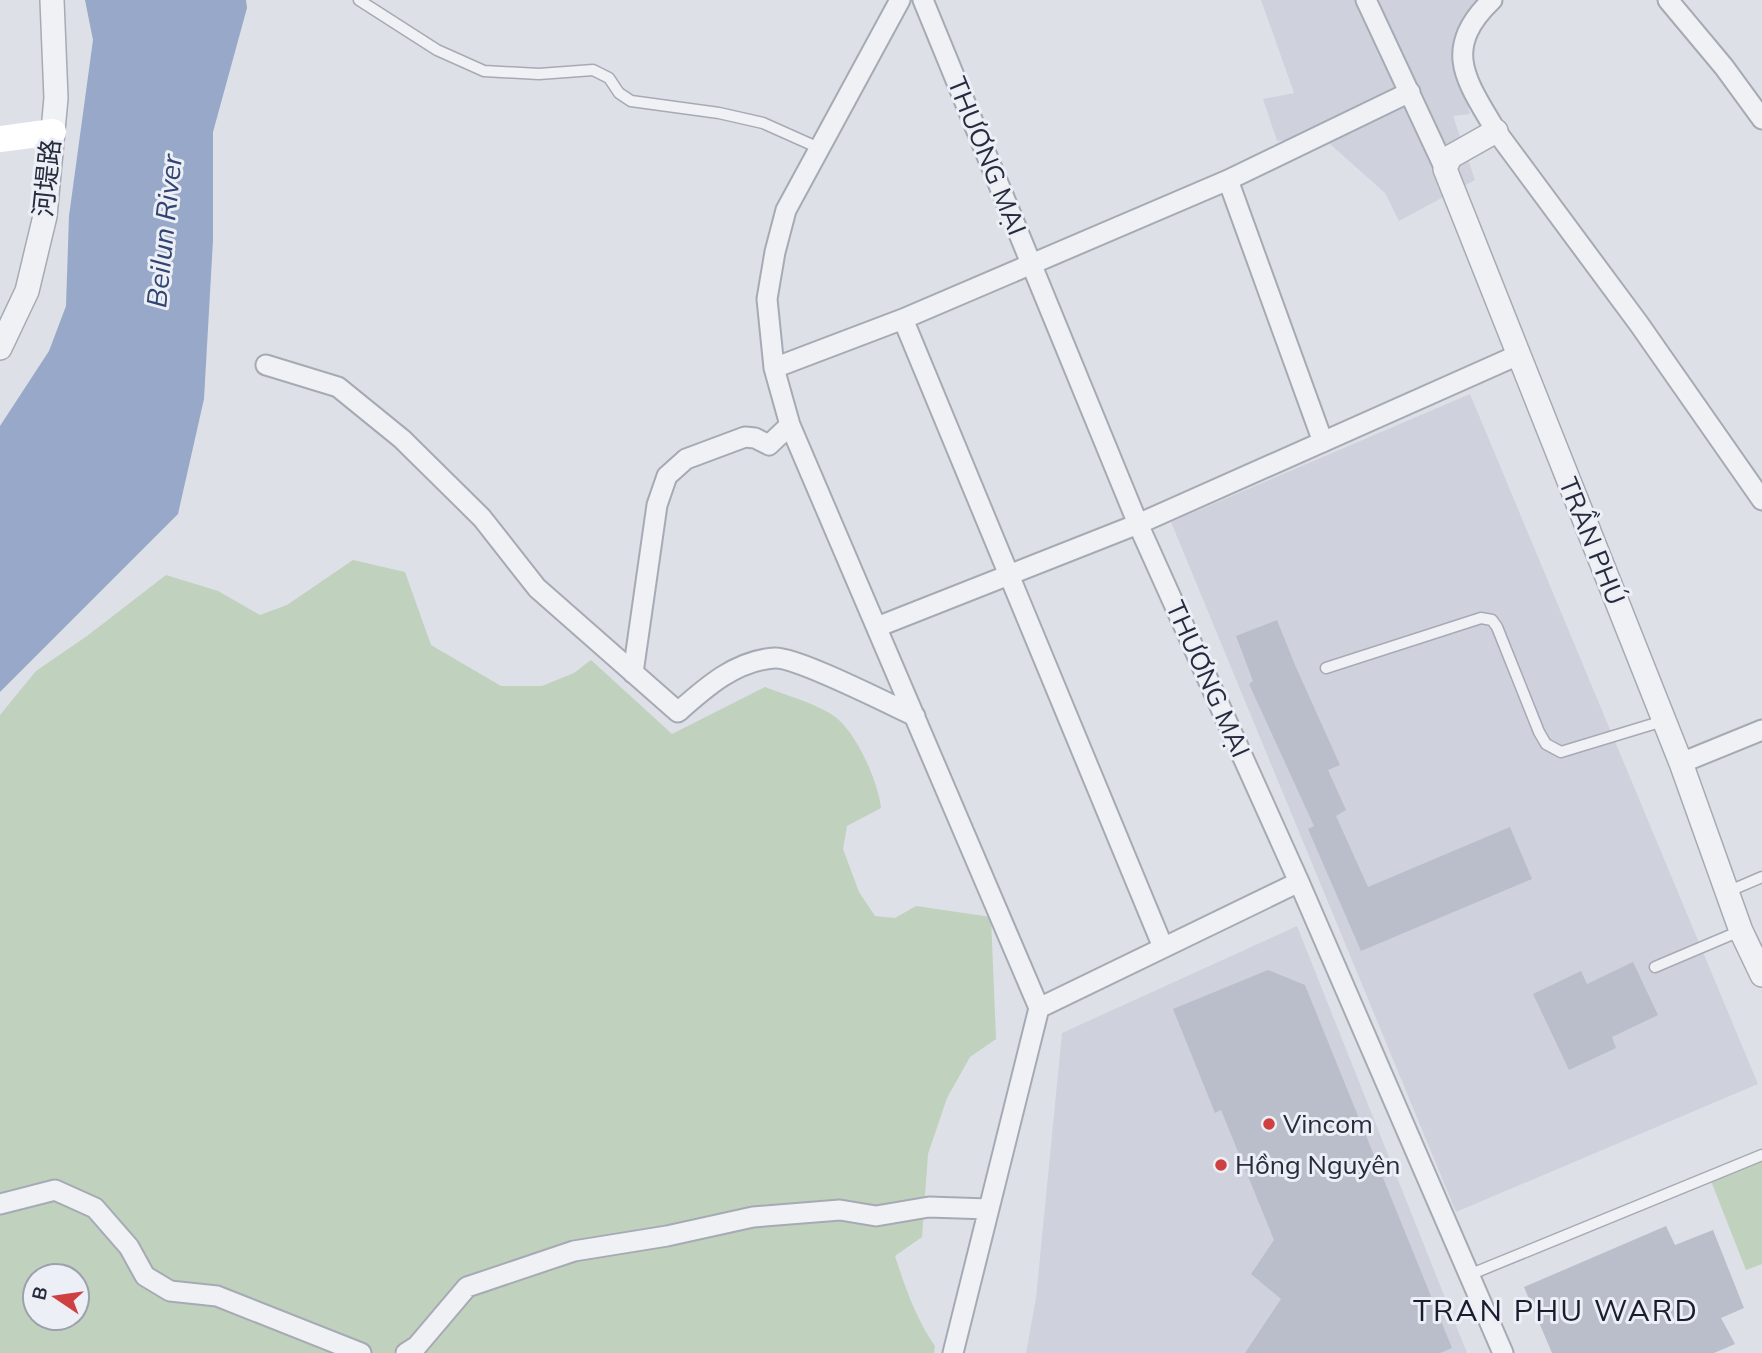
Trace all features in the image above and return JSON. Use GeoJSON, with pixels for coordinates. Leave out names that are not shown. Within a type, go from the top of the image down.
{"type":"FeatureCollection","features":[{"type":"Feature","properties":{"kind":"main road"},"geometry":{"type":"LineString","coordinates":[[0,139],[52,140]]}},
{"type":"Feature","properties":{"kind":"main road"},"geometry":{"type":"LineString","coordinates":[[0,156],[52,140]]}},
{"type":"Feature","properties":{"kind":"street","name":"河堤路"},"geometry":{"type":"LineString","coordinates":[[2,340],[27,291],[45,216],[56,97],[52,0]]}},
{"type":"Feature","properties":{"kind":"street"},"geometry":{"type":"LineString","coordinates":[[900,0],[786,210],[766,299],[774,368],[790,425],[1039,1008],[953,1353]]}},
{"type":"Feature","properties":{"kind":"street","name":"THƯƠNG MẠI"},"geometry":{"type":"LineString","coordinates":[[923,0],[1138,524],[1299,881],[1503,1353]]}},
{"type":"Feature","properties":{"kind":"street"},"geometry":{"type":"LineString","coordinates":[[1366,0],[1445,170]]}},
{"type":"Feature","properties":{"kind":"street"},"geometry":{"type":"LineString","coordinates":[[1492,0],[1471,25],[1462,46],[1464,72],[1496,131],[1639,324],[1761,496]]}},
{"type":"Feature","properties":{"kind":"street"},"geometry":{"type":"LineString","coordinates":[[1668,0],[1724,67],[1762,120]]}},
{"type":"Feature","properties":{"kind":"street"},"geometry":{"type":"LineString","coordinates":[[774,368],[904,318],[1228,180],[1410,92]]}},
{"type":"Feature","properties":{"kind":"street"},"geometry":{"type":"LineString","coordinates":[[1445,170],[1450,157],[1496,131]]}},
{"type":"Feature","properties":{"kind":"street","name":"TRẦN PHÚ"},"geometry":{"type":"LineString","coordinates":[[1445,170],[1681,763],[1741,931],[1762,975]]}},
{"type":"Feature","properties":{"kind":"street"},"geometry":{"type":"LineString","coordinates":[[1228,180],[1323,442]]}},
{"type":"Feature","properties":{"kind":"street"},"geometry":{"type":"LineString","coordinates":[[904,318],[1163,947]]}},
{"type":"Feature","properties":{"kind":"street"},"geometry":{"type":"LineString","coordinates":[[877,627],[1138,524],[1518,355]]}},
{"type":"Feature","properties":{"kind":"street"},"geometry":{"type":"LineString","coordinates":[[266,365],[338,387],[402,439],[482,518],[537,588],[678,712],[705,688],[740,666],[777,657],[802,665],[915,716]]}},
{"type":"Feature","properties":{"kind":"street"},"geometry":{"type":"LineString","coordinates":[[633,673],[657,505],[667,477],[686,459],[745,438],[755,438],[769,445],[790,425]]}},
{"type":"Feature","properties":{"kind":"street"},"geometry":{"type":"LineString","coordinates":[[1681,763],[1762,730]]}},
{"type":"Feature","properties":{"kind":"street"},"geometry":{"type":"LineString","coordinates":[[1039,1008],[1299,881]]}},
{"type":"Feature","properties":{"kind":"street"},"geometry":{"type":"LineString","coordinates":[[0,1204],[55,1190],[95,1208],[128,1247],[145,1276],[170,1291],[217,1296],[361,1353]]}},
{"type":"Feature","properties":{"kind":"street"},"geometry":{"type":"LineString","coordinates":[[406,1353],[417,1346],[467,1287],[574,1251],[667,1236],[753,1217],[840,1210],[876,1216],[929,1207],[988,1209]]}},
{"type":"Feature","properties":{"kind":"lane"},"geometry":{"type":"LineString","coordinates":[[359,0],[437,50],[484,71],[539,74],[593,70],[609,78],[619,93],[631,101],[719,113],[763,123],[819,148]]}},
{"type":"Feature","properties":{"kind":"lane"},"geometry":{"type":"LineString","coordinates":[[1326,668],[1481,618],[1492,620],[1497,627],[1546,744],[1561,752],[1663,721]]}},
{"type":"Feature","properties":{"kind":"lane"},"geometry":{"type":"LineString","coordinates":[[1726,892],[1762,877]]}},
{"type":"Feature","properties":{"kind":"lane"},"geometry":{"type":"LineString","coordinates":[[1655,967],[1741,931]]}},
{"type":"Feature","properties":{"kind":"lane"},"geometry":{"type":"LineString","coordinates":[[1469,1275],[1762,1155]]}},
{"type":"Feature","properties":{"kind":"shaded area"},"geometry":{"type":"Polygon","coordinates":[[[1261,0],[1480,0],[1454,50],[1470,114],[1453,116],[1475,180],[1399,221],[1385,193],[1322,137],[1277,141],[1263,99],[1294,93],[1261,0]]]}},
{"type":"Feature","properties":{"kind":"shaded area"},"geometry":{"type":"Polygon","coordinates":[[[1470,394],[1758,1084],[1456,1212],[1171,522],[1470,394]]]}},
{"type":"Feature","properties":{"kind":"shaded area","name":"Hồng Nguyên"},"geometry":{"type":"Polygon","coordinates":[[[1297,926],[1467,1353],[1026,1353],[1036,1298],[1062,1033],[1297,926]]]}},
{"type":"Feature","properties":{"kind":"green space"},"geometry":{"type":"Polygon","coordinates":[[[353,560],[405,572],[431,645],[501,686],[542,686],[574,673],[591,660],[672,734],[765,687],[807,702],[840,721],[864,756],[881,808],[847,826],[843,849],[859,892],[875,916],[895,918],[916,906],[991,917],[996,1039],[970,1057],[947,1098],[928,1154],[922,1237],[895,1256],[917,1314],[935,1346],[934,1353],[0,1353],[0,715],[36,671],[87,636],[166,575],[218,591],[260,615],[287,605],[353,560]]]}},
{"type":"Feature","properties":{"kind":"green space"},"geometry":{"type":"Polygon","coordinates":[[[1762,1161],[1762,1264],[1746,1270],[1711,1181],[1762,1161]]]}},
{"type":"Feature","properties":{"kind":"water","name":"Beilun River"},"geometry":{"type":"Polygon","coordinates":[[[85,0],[246,0],[247,8],[213,132],[213,240],[204,399],[178,514],[0,692],[0,426],[49,351],[66,306],[69,216],[93,40],[85,0]]]}},
{"type":"Feature","properties":{"kind":"building"},"geometry":{"type":"Polygon","coordinates":[[[1277,620],[1340,765],[1328,770],[1346,810],[1336,816],[1368,887],[1510,827],[1532,879],[1361,951],[1308,829],[1314,826],[1249,684],[1253,681],[1236,636],[1277,620]]]}},
{"type":"Feature","properties":{"kind":"building"},"geometry":{"type":"Polygon","coordinates":[[[1633,962],[1658,1015],[1612,1037],[1616,1048],[1569,1070],[1533,994],[1581,971],[1587,984],[1633,962]]]}},
{"type":"Feature","properties":{"kind":"building"},"geometry":{"type":"Polygon","coordinates":[[[1268,970],[1305,985],[1452,1348],[1440,1353],[1245,1353],[1281,1299],[1251,1274],[1274,1240],[1221,1110],[1215,1113],[1173,1009],[1268,970]]]}},
{"type":"Feature","properties":{"kind":"building"},"geometry":{"type":"Polygon","coordinates":[[[1666,1226],[1675,1245],[1713,1230],[1744,1308],[1721,1318],[1735,1344],[1714,1353],[1552,1353],[1524,1287],[1666,1226]]]}},
{"type":"Feature","properties":{"kind":"place","name":"Vincom"},"geometry":{"type":"Point","coordinates":[1269,1124]}},
{"type":"Feature","properties":{"kind":"place","name":"Hồng Nguyên"},"geometry":{"type":"Point","coordinates":[1221,1165]}},
{"type":"Feature","properties":{"kind":"district","name":"TRAN PHU WARD"},"geometry":{"type":"Point","coordinates":[1556,1311]}}]}
